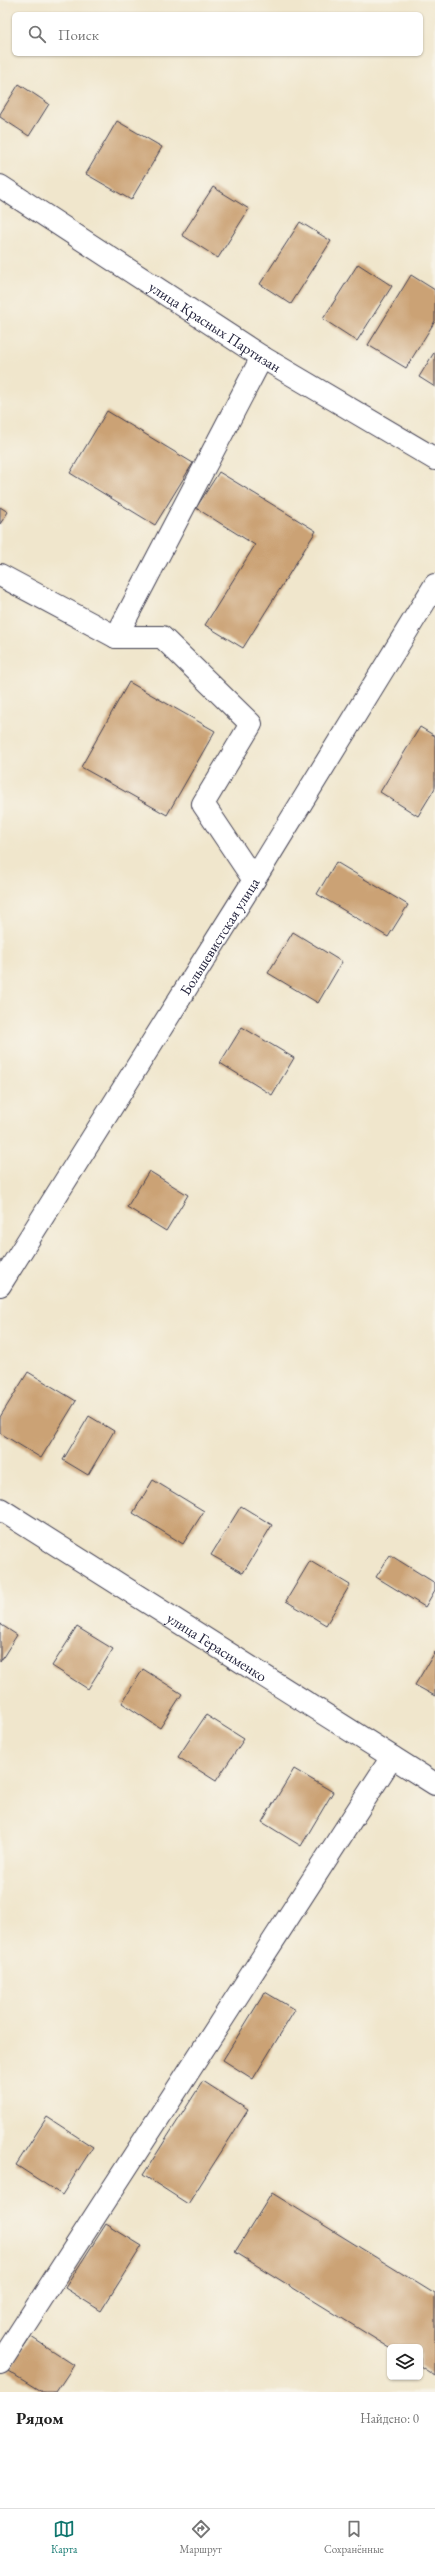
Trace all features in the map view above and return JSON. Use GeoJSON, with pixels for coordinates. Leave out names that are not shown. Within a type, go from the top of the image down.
{"type":"FeatureCollection","features":[{"type":"Feature","properties":{"kind":"main road","name":"улица Красных Партизан"},"geometry":{"type":"LineString","coordinates":[[0,186],[262,356],[435,459]]}},
{"type":"Feature","properties":{"kind":"main road"},"geometry":{"type":"LineString","coordinates":[[116,637],[262,356]]}},
{"type":"Feature","properties":{"kind":"main road"},"geometry":{"type":"LineString","coordinates":[[0,575],[116,637],[162,637],[251,724],[203,804],[254,880]]}},
{"type":"Feature","properties":{"kind":"main road","name":"Большевистская улица"},"geometry":{"type":"LineString","coordinates":[[0,1285],[254,880],[435,585]]}},
{"type":"Feature","properties":{"kind":"main road","name":"улица Герасименко"},"geometry":{"type":"LineString","coordinates":[[0,1508],[435,1784]]}},
{"type":"Feature","properties":{"kind":"main road"},"geometry":{"type":"LineString","coordinates":[[0,2363],[392,1757]]}},
{"type":"Feature","properties":{"kind":"building"},"geometry":{"type":"Polygon","coordinates":[[[19,84],[49,104],[29,136],[0,117],[0,114],[19,84]]]}},
{"type":"Feature","properties":{"kind":"building"},"geometry":{"type":"Polygon","coordinates":[[[117,121],[162,147],[131,200],[86,174],[117,121]]]}},
{"type":"Feature","properties":{"kind":"building"},"geometry":{"type":"Polygon","coordinates":[[[213,187],[249,209],[218,258],[182,235],[213,187]]]}},
{"type":"Feature","properties":{"kind":"building"},"geometry":{"type":"Polygon","coordinates":[[[300,222],[331,241],[291,304],[260,284],[300,222]]]}},
{"type":"Feature","properties":{"kind":"building"},"geometry":{"type":"Polygon","coordinates":[[[358,264],[392,286],[357,341],[323,319],[358,264]]]}},
{"type":"Feature","properties":{"kind":"building"},"geometry":{"type":"Polygon","coordinates":[[[411,275],[435,290],[435,321],[406,368],[368,345],[411,275]]]}},
{"type":"Feature","properties":{"kind":"building"},"geometry":{"type":"Polygon","coordinates":[[[435,351],[435,387],[419,377],[435,351]]]}},
{"type":"Feature","properties":{"kind":"building"},"geometry":{"type":"Polygon","coordinates":[[[107,411],[193,463],[155,525],[70,473],[107,411]]]}},
{"type":"Feature","properties":{"kind":"building"},"geometry":{"type":"Polygon","coordinates":[[[219,472],[316,531],[243,648],[205,625],[255,545],[196,508],[219,472]]]}},
{"type":"Feature","properties":{"kind":"building"},"geometry":{"type":"Polygon","coordinates":[[[0,507],[8,512],[0,524],[0,507]]]}},
{"type":"Feature","properties":{"kind":"building"},"geometry":{"type":"Polygon","coordinates":[[[129,682],[215,731],[167,815],[81,767],[129,682]]]}},
{"type":"Feature","properties":{"kind":"building"},"geometry":{"type":"Polygon","coordinates":[[[420,727],[435,736],[435,788],[418,816],[380,792],[420,727]]]}},
{"type":"Feature","properties":{"kind":"building"},"geometry":{"type":"Polygon","coordinates":[[[336,862],[408,905],[388,937],[317,894],[336,862]]]}},
{"type":"Feature","properties":{"kind":"building"},"geometry":{"type":"Polygon","coordinates":[[[293,932],[342,962],[318,1003],[268,973],[293,932]]]}},
{"type":"Feature","properties":{"kind":"building"},"geometry":{"type":"Polygon","coordinates":[[[242,1027],[294,1058],[272,1095],[220,1063],[242,1027]]]}},
{"type":"Feature","properties":{"kind":"building"},"geometry":{"type":"Polygon","coordinates":[[[149,1171],[188,1195],[166,1231],[127,1207],[149,1171]]]}},
{"type":"Feature","properties":{"kind":"building"},"geometry":{"type":"Polygon","coordinates":[[[28,1372],[76,1401],[41,1458],[0,1433],[0,1417],[28,1372]]]}},
{"type":"Feature","properties":{"kind":"building"},"geometry":{"type":"Polygon","coordinates":[[[89,1416],[114,1431],[88,1475],[63,1460],[89,1416]]]}},
{"type":"Feature","properties":{"kind":"building"},"geometry":{"type":"Polygon","coordinates":[[[153,1480],[204,1511],[183,1544],[133,1513],[153,1480]]]}},
{"type":"Feature","properties":{"kind":"building"},"geometry":{"type":"Polygon","coordinates":[[[241,1506],[272,1525],[243,1573],[211,1555],[241,1506]]]}},
{"type":"Feature","properties":{"kind":"building"},"geometry":{"type":"Polygon","coordinates":[[[390,1555],[435,1583],[435,1590],[425,1607],[376,1577],[390,1555]]]}},
{"type":"Feature","properties":{"kind":"building"},"geometry":{"type":"Polygon","coordinates":[[[310,1561],[350,1585],[326,1625],[286,1601],[310,1561]]]}},
{"type":"Feature","properties":{"kind":"building"},"geometry":{"type":"Polygon","coordinates":[[[0,1624],[17,1635],[0,1662],[0,1624]]]}},
{"type":"Feature","properties":{"kind":"building"},"geometry":{"type":"Polygon","coordinates":[[[77,1627],[113,1649],[88,1689],[52,1666],[77,1627]]]}},
{"type":"Feature","properties":{"kind":"building"},"geometry":{"type":"Polygon","coordinates":[[[435,1652],[435,1696],[415,1685],[435,1652]]]}},
{"type":"Feature","properties":{"kind":"building"},"geometry":{"type":"Polygon","coordinates":[[[143,1669],[182,1694],[160,1728],[122,1703],[143,1669]]]}},
{"type":"Feature","properties":{"kind":"building"},"geometry":{"type":"Polygon","coordinates":[[[206,1715],[244,1739],[216,1781],[178,1757],[206,1715]]]}},
{"type":"Feature","properties":{"kind":"building"},"geometry":{"type":"Polygon","coordinates":[[[294,1769],[333,1792],[301,1846],[262,1822],[294,1769]]]}},
{"type":"Feature","properties":{"kind":"building"},"geometry":{"type":"Polygon","coordinates":[[[265,1992],[295,2010],[253,2079],[223,2060],[265,1992]]]}},
{"type":"Feature","properties":{"kind":"building"},"geometry":{"type":"Polygon","coordinates":[[[203,2081],[248,2110],[188,2204],[143,2175],[203,2081]]]}},
{"type":"Feature","properties":{"kind":"building"},"geometry":{"type":"Polygon","coordinates":[[[47,2117],[93,2147],[62,2195],[16,2165],[47,2117]]]}},
{"type":"Feature","properties":{"kind":"building"},"geometry":{"type":"Polygon","coordinates":[[[272,2193],[435,2294],[435,2376],[423,2368],[423,2344],[387,2344],[387,2346],[235,2252],[272,2193]]]}},
{"type":"Feature","properties":{"kind":"building"},"geometry":{"type":"Polygon","coordinates":[[[106,2224],[142,2246],[101,2311],[65,2288],[106,2224]]]}},
{"type":"Feature","properties":{"kind":"building"},"geometry":{"type":"Polygon","coordinates":[[[31,2337],[74,2365],[56,2392],[42,2392],[8,2371],[31,2337]]]}}]}
